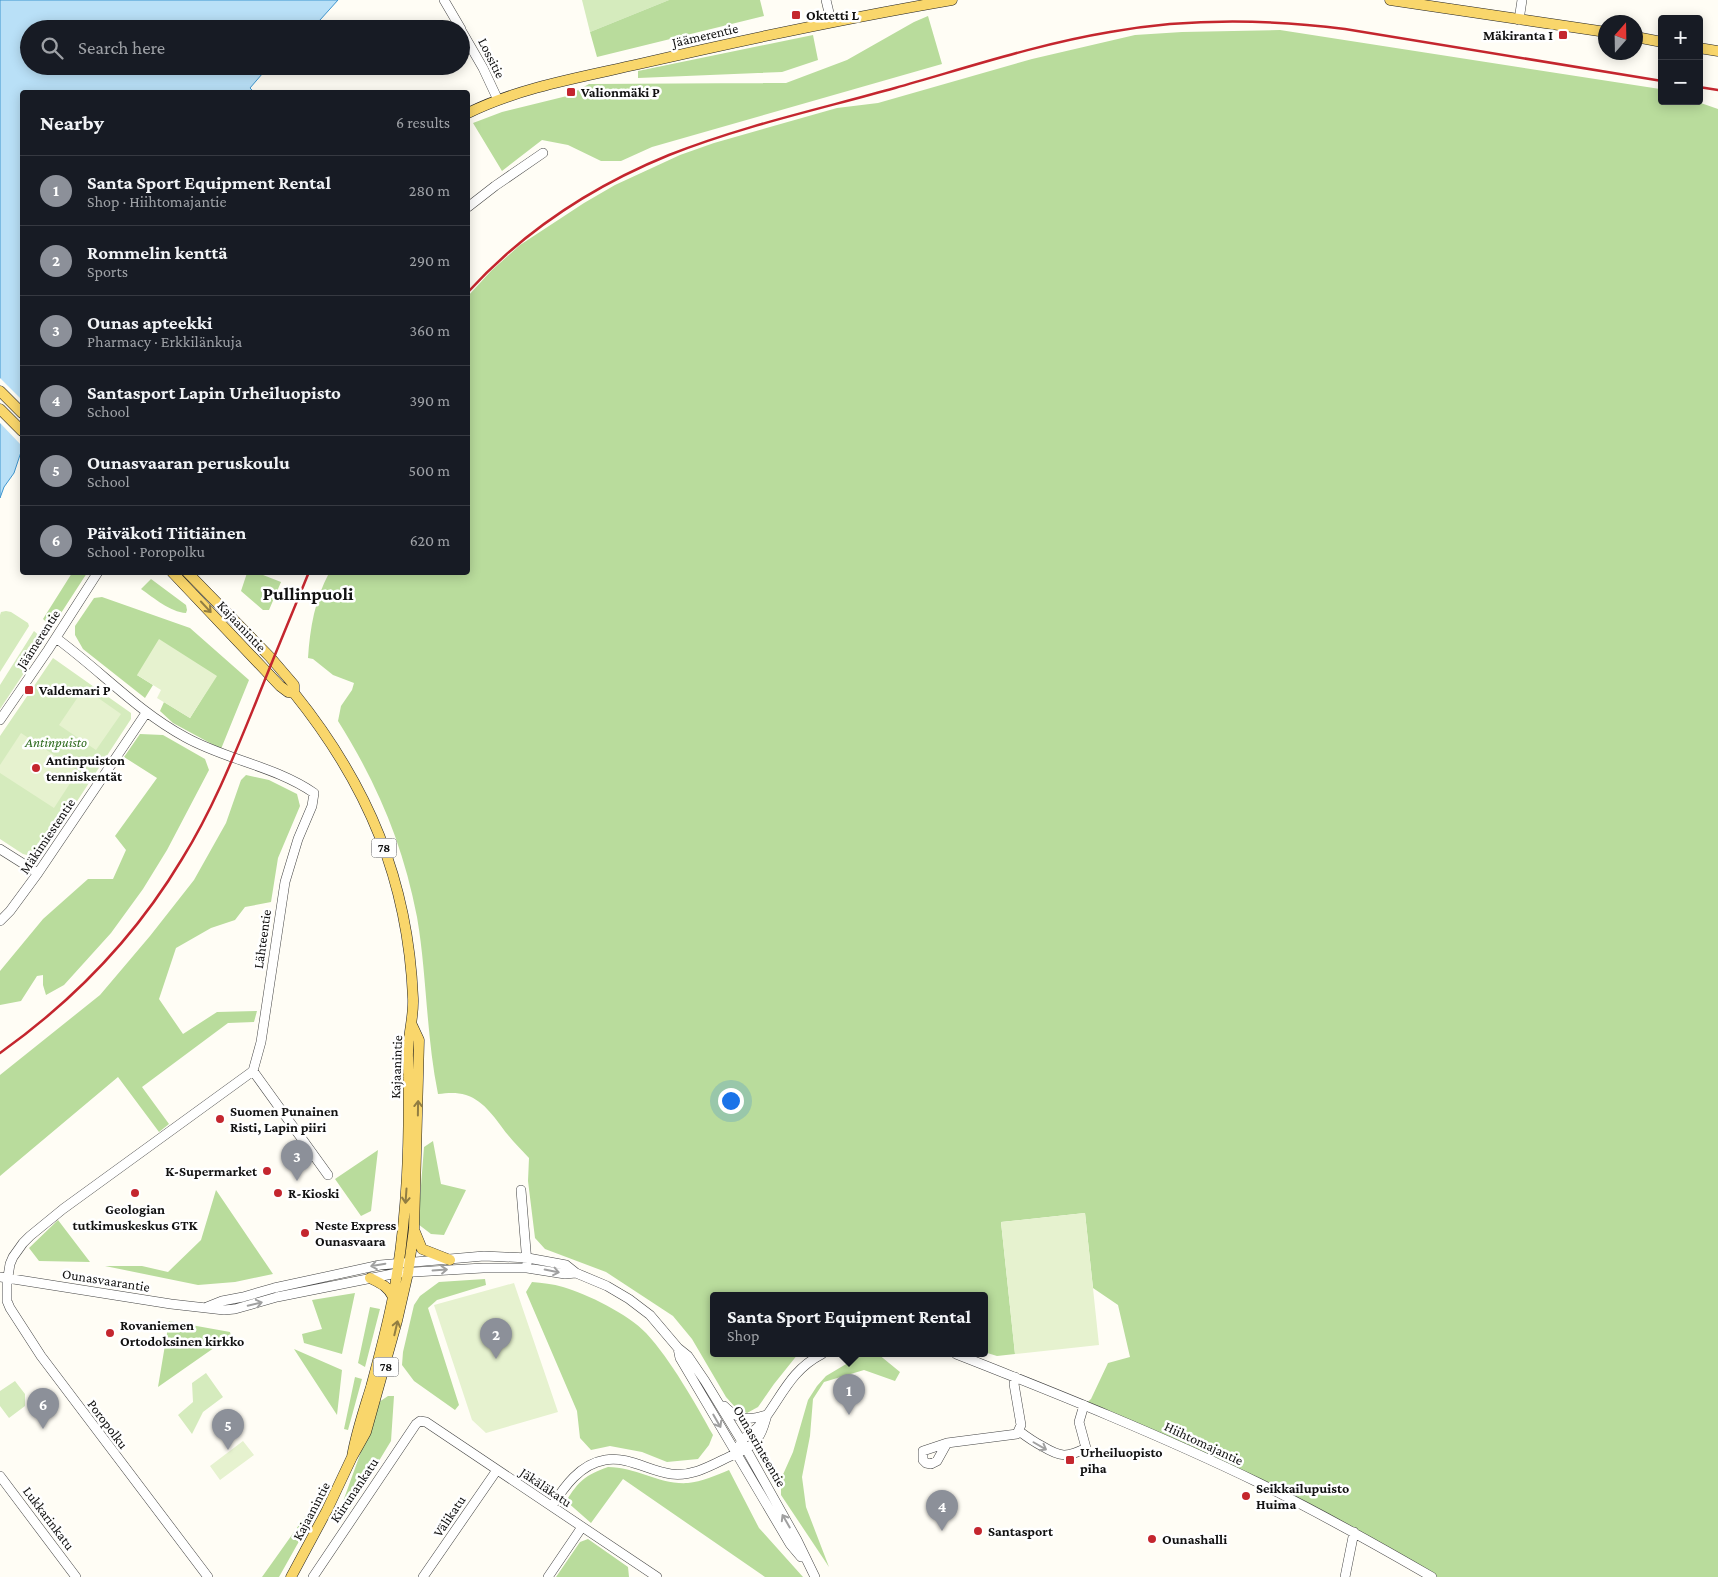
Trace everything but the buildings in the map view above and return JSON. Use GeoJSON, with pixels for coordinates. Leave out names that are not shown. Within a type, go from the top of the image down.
{"type":"FeatureCollection","features":[{"type":"Feature","properties":{"kind":"main road","name":"Jäämerentie"},"geometry":{"type":"LineString","coordinates":[[470,112],[498,100],[545,86],[832,21],[952,0]]}},
{"type":"Feature","properties":{"kind":"main road"},"geometry":{"type":"LineString","coordinates":[[1390,0],[1598,31]]}},
{"type":"Feature","properties":{"kind":"main road"},"geometry":{"type":"LineString","coordinates":[[1643,38],[1658,41]]}},
{"type":"Feature","properties":{"kind":"main road"},"geometry":{"type":"LineString","coordinates":[[1703,49],[1718,51]]}},
{"type":"Feature","properties":{"kind":"main road"},"geometry":{"type":"LineString","coordinates":[[0,391],[20,411]]}},
{"type":"Feature","properties":{"kind":"main road"},"geometry":{"type":"LineString","coordinates":[[0,409],[20,429]]}},
{"type":"Feature","properties":{"kind":"main road","name":"Kajaanintie"},"geometry":{"type":"LineString","coordinates":[[175,575],[280,686],[288,692],[294,693]]}},
{"type":"Feature","properties":{"kind":"main road","name":"78"},"geometry":{"type":"LineString","coordinates":[[190,575],[270,657],[294,685],[294,693],[331,742],[378,829],[400,897],[406,929],[413,1000],[412,1025]]}},
{"type":"Feature","properties":{"kind":"main road","name":"Kajaanintie"},"geometry":{"type":"LineString","coordinates":[[291,1577],[336,1494],[352,1457],[366,1432],[391,1349],[404,1262],[414,1229],[419,1040],[412,1025]]}},
{"type":"Feature","properties":{"kind":"main road","name":"Kajaanintie"},"geometry":{"type":"LineString","coordinates":[[404,1262],[403,1236],[408,1170],[408,1053],[412,1025]]}},
{"type":"Feature","properties":{"kind":"main road"},"geometry":{"type":"LineString","coordinates":[[414,1229],[422,1250],[450,1260]]}},
{"type":"Feature","properties":{"kind":"main road","name":"Kajaanintie"},"geometry":{"type":"LineString","coordinates":[[352,1457],[383,1345],[393,1297],[402,1273]]}},
{"type":"Feature","properties":{"kind":"main road"},"geometry":{"type":"LineString","coordinates":[[370,1278],[384,1285],[393,1297]]}},
{"type":"Feature","properties":{"kind":"street","name":"Lossitie"},"geometry":{"type":"LineString","coordinates":[[444,0],[456,20]]}},
{"type":"Feature","properties":{"kind":"street"},"geometry":{"type":"LineString","coordinates":[[826,0],[832,21]]}},
{"type":"Feature","properties":{"kind":"street"},"geometry":{"type":"LineString","coordinates":[[1519,20],[1522,0]]}},
{"type":"Feature","properties":{"kind":"street","name":"Lossitie"},"geometry":{"type":"LineString","coordinates":[[470,45],[498,100]]}},
{"type":"Feature","properties":{"kind":"street"},"geometry":{"type":"LineString","coordinates":[[470,205],[543,153]]}},
{"type":"Feature","properties":{"kind":"street","name":"Jäämerentie"},"geometry":{"type":"LineString","coordinates":[[0,720],[96,575]]}},
{"type":"Feature","properties":{"kind":"street","name":"Lähteentie"},"geometry":{"type":"LineString","coordinates":[[56,638],[146,713],[187,739],[297,782],[314,793],[312,806],[298,839],[285,882],[261,1044],[253,1071]]}},
{"type":"Feature","properties":{"kind":"street","name":"Mäkimiestentie"},"geometry":{"type":"LineString","coordinates":[[0,922],[10,912],[38,874],[146,713]]}},
{"type":"Feature","properties":{"kind":"street"},"geometry":{"type":"LineString","coordinates":[[0,849],[38,874]]}},
{"type":"Feature","properties":{"kind":"street"},"geometry":{"type":"LineString","coordinates":[[4,1278],[13,1257],[23,1242],[30,1236],[63,1209],[253,1071],[328,1175]]}},
{"type":"Feature","properties":{"kind":"street"},"geometry":{"type":"LineString","coordinates":[[521,1190],[528,1258],[527,1268]]}},
{"type":"Feature","properties":{"kind":"street","name":"Ounasrinteentie"},"geometry":{"type":"LineString","coordinates":[[404,1262],[484,1256],[528,1258],[566,1265],[576,1273],[608,1286],[650,1315],[678,1348],[688,1356],[717,1400],[797,1540],[815,1577]]}},
{"type":"Feature","properties":{"kind":"street","name":"Ounasvaarantie"},"geometry":{"type":"LineString","coordinates":[[207,1307],[222,1301],[274,1288],[380,1264],[404,1262]]}},
{"type":"Feature","properties":{"kind":"street","name":"Ounasrinteentie"},"geometry":{"type":"LineString","coordinates":[[402,1273],[483,1268],[527,1268],[565,1274],[576,1273]]}},
{"type":"Feature","properties":{"kind":"street","name":"Ounasvaarantie"},"geometry":{"type":"LineString","coordinates":[[4,1278],[217,1310],[235,1309],[277,1297],[402,1273]]}},
{"type":"Feature","properties":{"kind":"street","name":"Poropolku"},"geometry":{"type":"LineString","coordinates":[[4,1278],[7,1301],[10,1308],[40,1355],[208,1577]]}},
{"type":"Feature","properties":{"kind":"street","name":"Ounasrinteentie"},"geometry":{"type":"LineString","coordinates":[[678,1348],[680,1358],[790,1544],[808,1565]]}},
{"type":"Feature","properties":{"kind":"street"},"geometry":{"type":"LineString","coordinates":[[736,1453],[741,1440],[759,1426],[791,1379],[808,1362],[817,1357]]}},
{"type":"Feature","properties":{"kind":"street","name":"Hiihtomajantie"},"geometry":{"type":"LineString","coordinates":[[964,1357],[1084,1405],[1258,1483],[1354,1532],[1432,1577]]}},
{"type":"Feature","properties":{"kind":"street"},"geometry":{"type":"LineString","coordinates":[[947,1443],[1018,1434],[1021,1425],[1014,1384],[1015,1377]]}},
{"type":"Feature","properties":{"kind":"street"},"geometry":{"type":"LineString","coordinates":[[717,1400],[727,1409],[744,1419],[750,1420],[767,1415]]}},
{"type":"Feature","properties":{"kind":"street"},"geometry":{"type":"LineString","coordinates":[[1019,1431],[1054,1453],[1070,1455],[1086,1448],[1079,1422],[1084,1405]]}},
{"type":"Feature","properties":{"kind":"street"},"geometry":{"type":"LineString","coordinates":[[552,1506],[571,1480],[583,1469],[604,1460],[617,1459],[632,1462],[660,1472],[672,1474],[684,1474],[712,1466],[736,1453],[746,1450],[757,1440],[763,1430],[767,1415]]}},
{"type":"Feature","properties":{"kind":"street","name":"Jäkäläkatu"},"geometry":{"type":"LineString","coordinates":[[420,1421],[426,1422],[582,1526],[642,1573],[657,1577]]}},
{"type":"Feature","properties":{"kind":"street","name":"Kiirunankatu"},"geometry":{"type":"LineString","coordinates":[[313,1577],[402,1444],[420,1421]]}},
{"type":"Feature","properties":{"kind":"street","name":"Välikatu"},"geometry":{"type":"LineString","coordinates":[[424,1577],[497,1470]]}},
{"type":"Feature","properties":{"kind":"street","name":"Lukkarinkatu"},"geometry":{"type":"LineString","coordinates":[[0,1476],[76,1577]]}},
{"type":"Feature","properties":{"kind":"street"},"geometry":{"type":"LineString","coordinates":[[548,1577],[582,1526]]}},
{"type":"Feature","properties":{"kind":"street"},"geometry":{"type":"LineString","coordinates":[[1345,1577],[1354,1532]]}},
{"type":"Feature","properties":{"kind":"green space"},"geometry":{"type":"Polygon","coordinates":[[[582,0],[669,0],[590,32],[582,0]]]}},
{"type":"Feature","properties":{"kind":"green space"},"geometry":{"type":"Polygon","coordinates":[[[669,0],[760,0],[764,16],[597,57],[590,32],[669,0]]]}},
{"type":"Feature","properties":{"kind":"green space"},"geometry":{"type":"Polygon","coordinates":[[[928,16],[942,64],[652,147],[621,161],[601,161],[568,145],[542,140],[502,171],[473,123],[502,112],[567,96],[589,84],[786,83],[847,60],[928,16]]]}},
{"type":"Feature","properties":{"kind":"green space"},"geometry":{"type":"Polygon","coordinates":[[[1280,30],[1658,89],[1658,105],[1703,104],[1718,109],[1718,1577],[1432,1577],[1258,1482],[1084,1405],[1091,1399],[1108,1363],[1130,1357],[1118,1305],[1093,1288],[1085,1213],[1001,1222],[1015,1354],[997,1356],[988,1353],[988,1292],[710,1292],[710,1357],[796,1357],[758,1407],[747,1413],[735,1407],[726,1397],[692,1339],[673,1316],[606,1272],[545,1249],[535,1238],[528,1181],[529,1158],[510,1138],[490,1112],[479,1102],[462,1094],[438,1094],[431,1050],[423,961],[411,890],[387,815],[365,768],[338,721],[341,706],[352,690],[354,683],[333,675],[313,659],[308,658],[314,614],[328,575],[470,575],[470,294],[491,271],[520,245],[615,185],[680,155],[714,143],[837,108],[878,103],[1032,59],[1135,35],[1280,30]]]}},
{"type":"Feature","properties":{"kind":"green space"},"geometry":{"type":"Polygon","coordinates":[[[813,35],[818,60],[782,72],[638,78],[638,71],[813,35]]]}},
{"type":"Feature","properties":{"kind":"green space"},"geometry":{"type":"Polygon","coordinates":[[[71,575],[86,575],[52,627],[43,619],[71,575]]]}},
{"type":"Feature","properties":{"kind":"green space"},"geometry":{"type":"Polygon","coordinates":[[[246,575],[263,575],[281,582],[269,610],[263,610],[241,591],[246,575]]]}},
{"type":"Feature","properties":{"kind":"green space"},"geometry":{"type":"Polygon","coordinates":[[[151,579],[186,605],[186,613],[168,607],[141,589],[151,579]]]}},
{"type":"Feature","properties":{"kind":"green space"},"geometry":{"type":"Polygon","coordinates":[[[102,597],[190,628],[249,680],[221,749],[173,723],[160,711],[164,702],[190,718],[216,676],[137,675],[153,685],[145,698],[83,649],[75,635],[75,626],[94,598],[102,597]]]}},
{"type":"Feature","properties":{"kind":"green space"},"geometry":{"type":"Polygon","coordinates":[[[1,612],[11,612],[28,623],[29,626],[0,672],[0,615],[1,612]]]}},
{"type":"Feature","properties":{"kind":"green space"},"geometry":{"type":"Polygon","coordinates":[[[34,631],[43,639],[44,643],[0,709],[0,685],[34,631]]]}},
{"type":"Feature","properties":{"kind":"green space"},"geometry":{"type":"Polygon","coordinates":[[[159,639],[217,676],[190,718],[157,698],[161,690],[137,675],[159,639]]]}},
{"type":"Feature","properties":{"kind":"green space","name":"Antinpuisto"},"geometry":{"type":"Polygon","coordinates":[[[53,658],[131,713],[131,719],[43,853],[35,857],[23,854],[0,839],[0,736],[53,658]]]}},
{"type":"Feature","properties":{"kind":"green space"},"geometry":{"type":"Polygon","coordinates":[[[84,688],[121,714],[96,750],[59,725],[84,688]]]}},
{"type":"Feature","properties":{"kind":"green space","name":"Antinpuiston tenniskentät"},"geometry":{"type":"Polygon","coordinates":[[[21,733],[78,771],[54,808],[0,773],[0,765],[21,733]]]}},
{"type":"Feature","properties":{"kind":"green space"},"geometry":{"type":"Polygon","coordinates":[[[140,734],[163,735],[205,759],[209,770],[167,850],[143,889],[111,933],[64,985],[46,995],[43,975],[37,976],[21,1001],[0,1005],[0,971],[43,919],[88,879],[113,879],[126,850],[115,836],[157,778],[124,757],[140,734]]]}},
{"type":"Feature","properties":{"kind":"green space"},"geometry":{"type":"Polygon","coordinates":[[[246,775],[269,780],[297,794],[300,806],[278,858],[271,902],[245,907],[235,920],[211,928],[176,948],[159,999],[183,1034],[217,1012],[257,1011],[254,1022],[228,1023],[142,1087],[169,1124],[159,1132],[118,1077],[0,1176],[0,1075],[100,995],[150,936],[194,880],[226,823],[241,780],[246,775]]]}},
{"type":"Feature","properties":{"kind":"green space"},"geometry":{"type":"Polygon","coordinates":[[[433,1141],[441,1184],[466,1190],[444,1235],[431,1234],[418,1224],[424,1147],[433,1141]]]}},
{"type":"Feature","properties":{"kind":"green space"},"geometry":{"type":"Polygon","coordinates":[[[378,1150],[371,1211],[361,1216],[335,1179],[378,1150]]]}},
{"type":"Feature","properties":{"kind":"green space"},"geometry":{"type":"Polygon","coordinates":[[[216,1190],[273,1274],[235,1282],[198,1285],[105,1266],[142,1266],[168,1272],[201,1240],[216,1190]]]}},
{"type":"Feature","properties":{"kind":"green space"},"geometry":{"type":"Polygon","coordinates":[[[1085,1213],[1099,1345],[1015,1354],[1001,1222],[1085,1213]]]}},
{"type":"Feature","properties":{"kind":"green space"},"geometry":{"type":"Polygon","coordinates":[[[58,1220],[90,1262],[39,1261],[29,1248],[58,1220]]]}},
{"type":"Feature","properties":{"kind":"green space"},"geometry":{"type":"Polygon","coordinates":[[[485,1279],[486,1285],[437,1300],[428,1308],[459,1405],[455,1410],[414,1381],[402,1365],[403,1352],[414,1305],[420,1296],[439,1282],[485,1279]]]}},
{"type":"Feature","properties":{"kind":"green space"},"geometry":{"type":"Polygon","coordinates":[[[532,1282],[559,1286],[584,1294],[618,1312],[646,1333],[673,1369],[713,1435],[709,1445],[698,1459],[667,1462],[642,1452],[610,1446],[591,1450],[580,1438],[577,1411],[526,1292],[532,1282]]]}},
{"type":"Feature","properties":{"kind":"green space"},"geometry":{"type":"Polygon","coordinates":[[[514,1283],[558,1412],[486,1433],[472,1420],[434,1305],[514,1283]]]}},
{"type":"Feature","properties":{"kind":"green space"},"geometry":{"type":"Polygon","coordinates":[[[355,1293],[342,1354],[304,1343],[302,1334],[322,1329],[312,1300],[355,1293]]]}},
{"type":"Feature","properties":{"kind":"green space"},"geometry":{"type":"Polygon","coordinates":[[[370,1307],[380,1309],[365,1367],[358,1363],[370,1307]]]}},
{"type":"Feature","properties":{"kind":"green space"},"geometry":{"type":"Polygon","coordinates":[[[169,1321],[230,1332],[231,1336],[158,1387],[169,1321]]]}},
{"type":"Feature","properties":{"kind":"green space"},"geometry":{"type":"Polygon","coordinates":[[[294,1349],[342,1370],[337,1415],[294,1349]]]}},
{"type":"Feature","properties":{"kind":"green space"},"geometry":{"type":"Polygon","coordinates":[[[858,1357],[882,1357],[900,1372],[895,1381],[864,1370],[824,1382],[813,1399],[810,1436],[802,1477],[806,1507],[829,1567],[781,1495],[781,1479],[793,1452],[808,1400],[826,1376],[858,1357]]]}},
{"type":"Feature","properties":{"kind":"green space"},"geometry":{"type":"Polygon","coordinates":[[[206,1373],[223,1397],[203,1412],[192,1434],[178,1415],[193,1402],[192,1383],[206,1373]]]}},
{"type":"Feature","properties":{"kind":"green space"},"geometry":{"type":"Polygon","coordinates":[[[355,1377],[362,1379],[348,1430],[344,1429],[355,1377]]]}},
{"type":"Feature","properties":{"kind":"green space"},"geometry":{"type":"Polygon","coordinates":[[[15,1381],[25,1394],[25,1406],[9,1418],[0,1406],[0,1391],[15,1381]]]}},
{"type":"Feature","properties":{"kind":"green space"},"geometry":{"type":"Polygon","coordinates":[[[388,1396],[394,1396],[391,1441],[348,1512],[341,1507],[379,1402],[388,1396]]]}},
{"type":"Feature","properties":{"kind":"green space"},"geometry":{"type":"Polygon","coordinates":[[[243,1441],[254,1455],[220,1480],[210,1466],[243,1441]]]}},
{"type":"Feature","properties":{"kind":"green space"},"geometry":{"type":"Polygon","coordinates":[[[608,1467],[628,1470],[678,1483],[698,1481],[729,1470],[759,1528],[803,1577],[765,1577],[623,1479],[591,1523],[566,1501],[583,1480],[608,1467]]]}},
{"type":"Feature","properties":{"kind":"green space"},"geometry":{"type":"Polygon","coordinates":[[[321,1494],[325,1495],[279,1577],[262,1577],[321,1494]]]}},
{"type":"Feature","properties":{"kind":"green space"},"geometry":{"type":"Polygon","coordinates":[[[588,1539],[628,1567],[629,1577],[556,1577],[580,1542],[588,1539]]]}},
{"type":"Feature","properties":{"kind":"water"},"geometry":{"type":"Polygon","coordinates":[[[0,0],[338,0],[320,20],[20,20],[20,75],[261,75],[250,88],[252,90],[20,90],[20,455],[14,473],[4,487],[0,498],[0,0]]]}},
{"type":"Feature","properties":{"kind":"pier"},"geometry":{"type":"Polygon","coordinates":[[[0,378],[20,398],[20,444],[0,423],[0,378]]]}},
{"type":"Feature","properties":{"kind":"railway"},"geometry":{"type":"LineString","coordinates":[[470,290],[512,250],[561,213],[613,181],[669,155],[781,118],[1029,50],[1110,32],[1139,27],[1198,22],[1286,23],[1345,29],[1658,80]]}},
{"type":"Feature","properties":{"kind":"railway"},"geometry":{"type":"LineString","coordinates":[[1703,88],[1718,90]]}},
{"type":"Feature","properties":{"kind":"railway"},"geometry":{"type":"LineString","coordinates":[[0,1053],[53,1012],[78,989],[123,941],[164,887],[204,821],[222,782],[308,575]]}},
{"type":"Feature","properties":{"kind":"place","name":"Oktetti L"},"geometry":{"type":"Point","coordinates":[796,15]}},
{"type":"Feature","properties":{"kind":"place","name":"Mäkiranta I"},"geometry":{"type":"Point","coordinates":[1563,35]}},
{"type":"Feature","properties":{"kind":"place","name":"Valionmäki P"},"geometry":{"type":"Point","coordinates":[571,92]}},
{"type":"Feature","properties":{"kind":"place","name":"Valdemari P"},"geometry":{"type":"Point","coordinates":[29,690]}},
{"type":"Feature","properties":{"kind":"place","name":"Antinpuiston tenniskentät"},"geometry":{"type":"Point","coordinates":[36,768]}},
{"type":"Feature","properties":{"kind":"place","name":"Suomen Punainen Risti, Lapin piiri"},"geometry":{"type":"Point","coordinates":[220,1119]}},
{"type":"Feature","properties":{"kind":"place","name":"K-Supermarket"},"geometry":{"type":"Point","coordinates":[267,1171]}},
{"type":"Feature","properties":{"kind":"place","name":"Ounas apteekki"},"geometry":{"type":"Point","coordinates":[297,1181]}},
{"type":"Feature","properties":{"kind":"place","name":"Geologian tutkimuskeskus GTK"},"geometry":{"type":"Point","coordinates":[135,1193]}},
{"type":"Feature","properties":{"kind":"place","name":"R-Kioski"},"geometry":{"type":"Point","coordinates":[278,1193]}},
{"type":"Feature","properties":{"kind":"place","name":"Neste Express Ounasvaara"},"geometry":{"type":"Point","coordinates":[305,1233]}},
{"type":"Feature","properties":{"kind":"place","name":"Rovaniemen Ortodoksinen kirkko"},"geometry":{"type":"Point","coordinates":[110,1333]}},
{"type":"Feature","properties":{"kind":"place","name":"Rommelin kenttä"},"geometry":{"type":"Point","coordinates":[496,1359]}},
{"type":"Feature","properties":{"kind":"place","name":"Santa Sport Equipment Rental"},"geometry":{"type":"Point","coordinates":[849,1415]}},
{"type":"Feature","properties":{"kind":"place","name":"Päiväkoti Tiitiäinen"},"geometry":{"type":"Point","coordinates":[43,1429]}},
{"type":"Feature","properties":{"kind":"place","name":"Ounasvaaran peruskoulu"},"geometry":{"type":"Point","coordinates":[228,1450]}},
{"type":"Feature","properties":{"kind":"place","name":"Urheiluopisto piha"},"geometry":{"type":"Point","coordinates":[1070,1460]}},
{"type":"Feature","properties":{"kind":"place","name":"Seikkailupuisto Huima"},"geometry":{"type":"Point","coordinates":[1246,1496]}},
{"type":"Feature","properties":{"kind":"place","name":"Santasport Lapin Urheiluopisto"},"geometry":{"type":"Point","coordinates":[942,1531]}},
{"type":"Feature","properties":{"kind":"place","name":"Santasport"},"geometry":{"type":"Point","coordinates":[978,1531]}},
{"type":"Feature","properties":{"kind":"place","name":"Ounashalli"},"geometry":{"type":"Point","coordinates":[1152,1539]}},
{"type":"Feature","properties":{"kind":"district","name":"Pullinpuoli"},"geometry":{"type":"Point","coordinates":[308,593]}}]}
